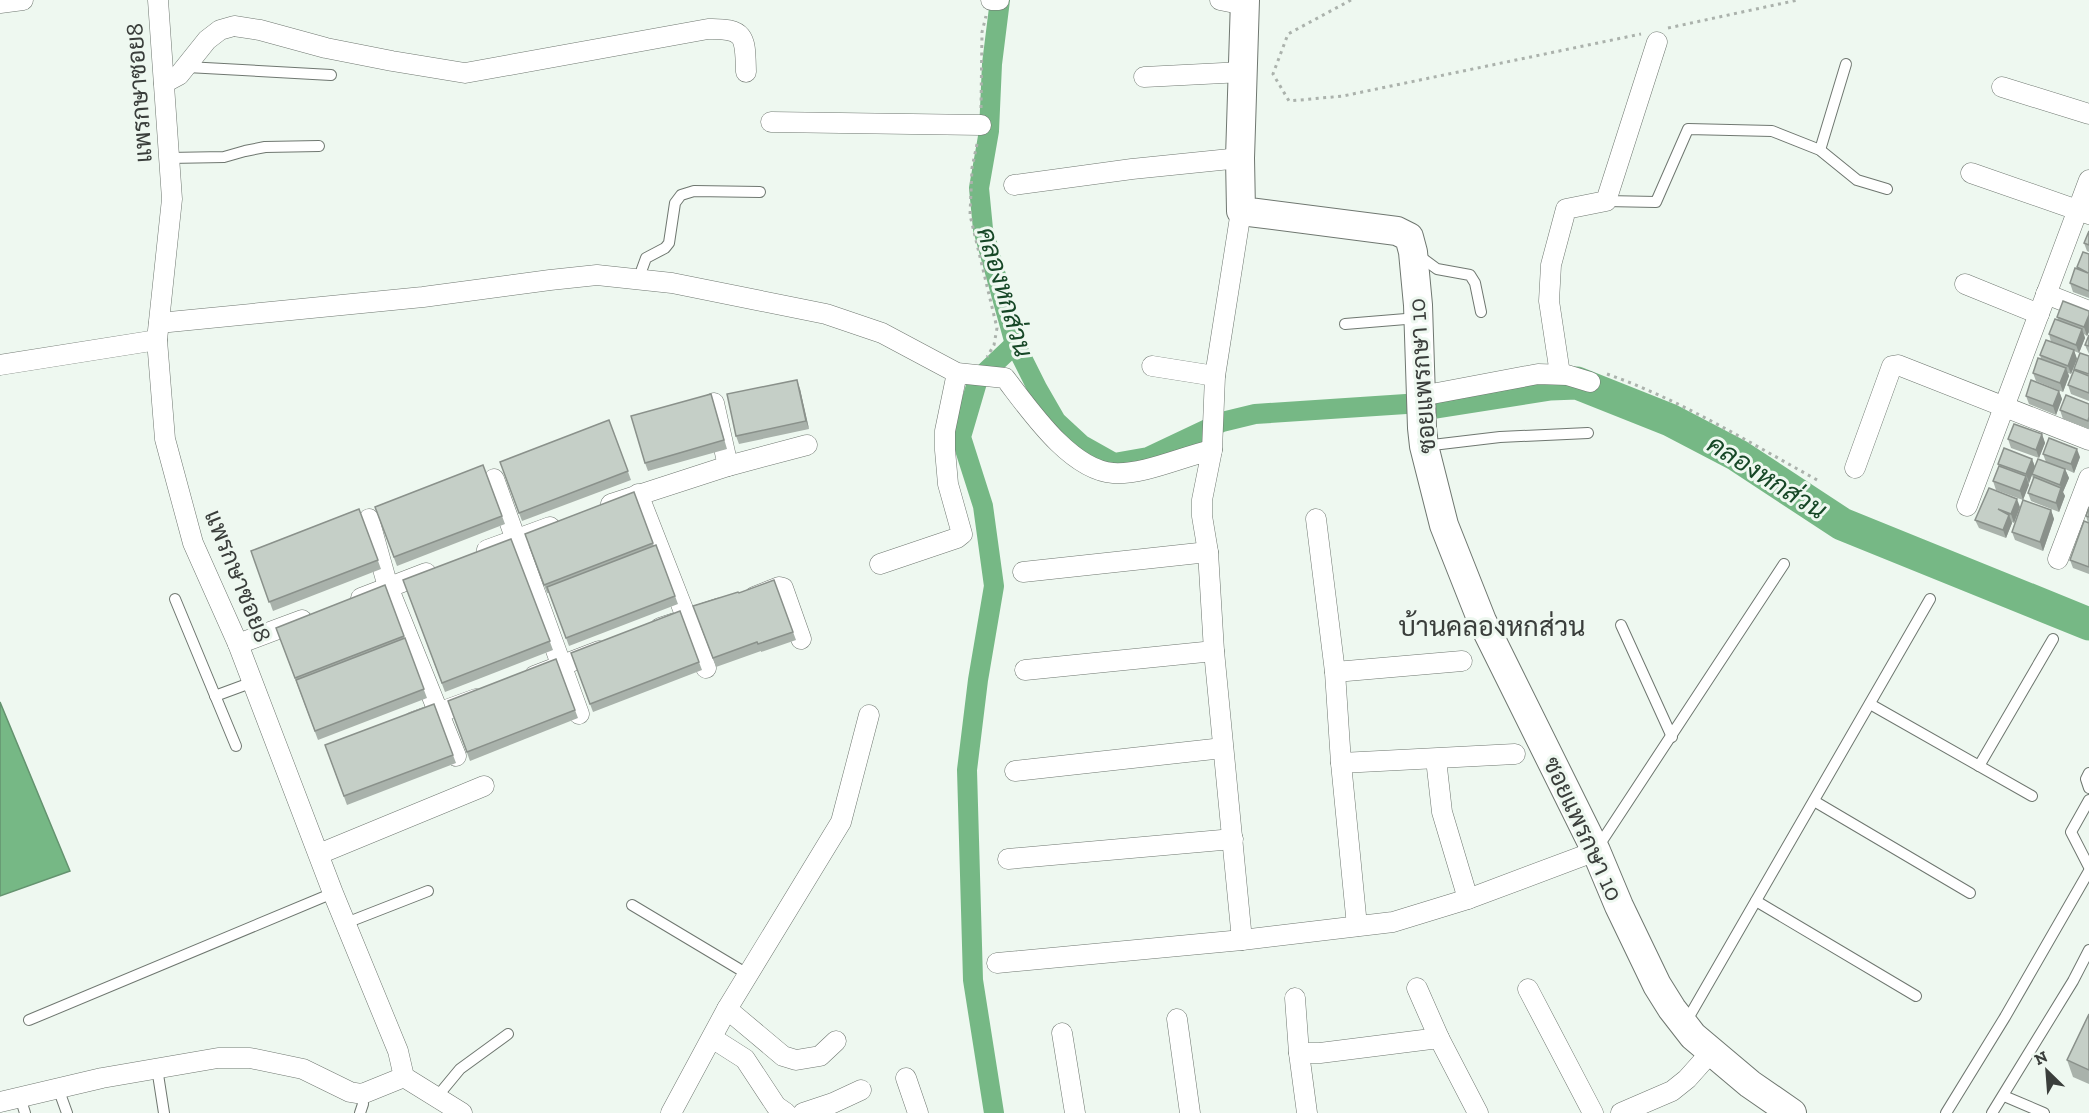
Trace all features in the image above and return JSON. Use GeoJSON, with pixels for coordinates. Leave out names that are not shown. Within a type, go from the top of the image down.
{"type":"FeatureCollection","features":[{"type":"Feature","properties":{"kind":"street"},"geometry":{"type":"LineString","coordinates":[[0,3],[23,0]]}},
{"type":"Feature","properties":{"kind":"street","name":"แพรกษาซอย8"},"geometry":{"type":"LineString","coordinates":[[158,0],[171,199],[158,331],[165,439],[193,543],[238,644],[333,893],[398,1051],[404,1077]]}},
{"type":"Feature","properties":{"kind":"street"},"geometry":{"type":"LineString","coordinates":[[990,0],[999,0]]}},
{"type":"Feature","properties":{"kind":"street"},"geometry":{"type":"LineString","coordinates":[[1237,2],[1243,72],[1241,212],[1214,385],[1213,445],[1202,500],[1202,516],[1208,552],[1214,651],[1242,940]]}},
{"type":"Feature","properties":{"kind":"street"},"geometry":{"type":"LineString","coordinates":[[164,83],[187,67],[195,53],[207,40],[220,30],[234,27],[260,30],[326,48],[465,73],[708,29],[727,28],[738,34],[745,44],[746,72]]}},
{"type":"Feature","properties":{"kind":"street"},"geometry":{"type":"LineString","coordinates":[[1560,374],[1549,301],[1551,265],[1566,209],[1606,201],[1656,35]]}},
{"type":"Feature","properties":{"kind":"street"},"geometry":{"type":"LineString","coordinates":[[1144,77],[1243,72]]}},
{"type":"Feature","properties":{"kind":"street"},"geometry":{"type":"LineString","coordinates":[[2002,87],[2089,114]]}},
{"type":"Feature","properties":{"kind":"street"},"geometry":{"type":"LineString","coordinates":[[771,122],[981,125]]}},
{"type":"Feature","properties":{"kind":"street"},"geometry":{"type":"LineString","coordinates":[[1014,185],[1132,169],[1240,158]]}},
{"type":"Feature","properties":{"kind":"street"},"geometry":{"type":"LineString","coordinates":[[1971,173],[2083,212]]}},
{"type":"Feature","properties":{"kind":"street"},"geometry":{"type":"LineString","coordinates":[[1967,506],[2046,294],[2083,212],[2089,180]]}},
{"type":"Feature","properties":{"kind":"street"},"geometry":{"type":"LineString","coordinates":[[1241,212],[1398,231],[1409,237],[1413,252]]}},
{"type":"Feature","properties":{"kind":"street","name":"ซอยแพรกษา 10"},"geometry":{"type":"LineString","coordinates":[[1413,252],[1424,446],[1444,525],[1482,621],[1596,851],[1619,906],[1657,985],[1693,1036],[1750,1084],[1792,1113]]}},
{"type":"Feature","properties":{"kind":"street"},"geometry":{"type":"LineString","coordinates":[[0,365],[158,331],[550,280],[641,271],[672,283],[826,314],[882,333],[964,374],[991,368],[1005,378],[1053,439],[1089,465],[1112,473],[1145,469],[1213,445]]}},
{"type":"Feature","properties":{"kind":"street"},"geometry":{"type":"LineString","coordinates":[[1965,284],[2039,314]]}},
{"type":"Feature","properties":{"kind":"street"},"geometry":{"type":"LineString","coordinates":[[2046,294],[2089,310]]}},
{"type":"Feature","properties":{"kind":"street"},"geometry":{"type":"LineString","coordinates":[[1855,468],[1892,366],[1898,365],[2089,440]]}},
{"type":"Feature","properties":{"kind":"street"},"geometry":{"type":"LineString","coordinates":[[1152,366],[1214,385]]}},
{"type":"Feature","properties":{"kind":"street"},"geometry":{"type":"LineString","coordinates":[[880,564],[957,538],[962,534],[948,484],[945,431],[964,374]]}},
{"type":"Feature","properties":{"kind":"street"},"geometry":{"type":"LineString","coordinates":[[1421,396],[1538,374],[1595,377]]}},
{"type":"Feature","properties":{"kind":"street"},"geometry":{"type":"LineString","coordinates":[[714,403],[728,466]]}},
{"type":"Feature","properties":{"kind":"street"},"geometry":{"type":"LineString","coordinates":[[594,510],[728,466],[807,445]]}},
{"type":"Feature","properties":{"kind":"street"},"geometry":{"type":"LineString","coordinates":[[2058,559],[2089,478]]}},
{"type":"Feature","properties":{"kind":"street"},"geometry":{"type":"LineString","coordinates":[[494,479],[579,714]]}},
{"type":"Feature","properties":{"kind":"street"},"geometry":{"type":"LineString","coordinates":[[638,494],[706,668]]}},
{"type":"Feature","properties":{"kind":"street"},"geometry":{"type":"LineString","coordinates":[[474,555],[572,518]]}},
{"type":"Feature","properties":{"kind":"street"},"geometry":{"type":"LineString","coordinates":[[369,519],[388,587],[456,756]]}},
{"type":"Feature","properties":{"kind":"street"},"geometry":{"type":"LineString","coordinates":[[1316,519],[1335,672],[1341,763],[1357,926]]}},
{"type":"Feature","properties":{"kind":"street"},"geometry":{"type":"LineString","coordinates":[[1023,572],[1208,552]]}},
{"type":"Feature","properties":{"kind":"street"},"geometry":{"type":"LineString","coordinates":[[346,603],[442,567]]}},
{"type":"Feature","properties":{"kind":"street"},"geometry":{"type":"LineString","coordinates":[[645,634],[781,587],[785,590],[801,639]]}},
{"type":"Feature","properties":{"kind":"street"},"geometry":{"type":"LineString","coordinates":[[238,644],[315,615]]}},
{"type":"Feature","properties":{"kind":"street"},"geometry":{"type":"LineString","coordinates":[[521,681],[614,646]]}},
{"type":"Feature","properties":{"kind":"street"},"geometry":{"type":"LineString","coordinates":[[1025,670],[1214,651]]}},
{"type":"Feature","properties":{"kind":"street"},"geometry":{"type":"LineString","coordinates":[[1335,672],[1462,661]]}},
{"type":"Feature","properties":{"kind":"street"},"geometry":{"type":"LineString","coordinates":[[394,728],[490,693]]}},
{"type":"Feature","properties":{"kind":"street"},"geometry":{"type":"LineString","coordinates":[[671,1113],[727,1009],[841,822],[869,715]]}},
{"type":"Feature","properties":{"kind":"street"},"geometry":{"type":"LineString","coordinates":[[1015,771],[1223,748]]}},
{"type":"Feature","properties":{"kind":"street"},"geometry":{"type":"LineString","coordinates":[[1341,763],[1515,754]]}},
{"type":"Feature","properties":{"kind":"street"},"geometry":{"type":"LineString","coordinates":[[1436,759],[1442,812],[1468,899]]}},
{"type":"Feature","properties":{"kind":"street"},"geometry":{"type":"LineString","coordinates":[[319,854],[484,786]]}},
{"type":"Feature","properties":{"kind":"street"},"geometry":{"type":"LineString","coordinates":[[1008,859],[1233,839]]}},
{"type":"Feature","properties":{"kind":"street"},"geometry":{"type":"LineString","coordinates":[[997,963],[1242,940],[1393,922],[1468,899],[1596,851]]}},
{"type":"Feature","properties":{"kind":"street"},"geometry":{"type":"LineString","coordinates":[[1417,988],[1439,1038],[1478,1113]]}},
{"type":"Feature","properties":{"kind":"street"},"geometry":{"type":"LineString","coordinates":[[1528,988],[1593,1113]]}},
{"type":"Feature","properties":{"kind":"street"},"geometry":{"type":"LineString","coordinates":[[1295,998],[1307,1113]]}},
{"type":"Feature","properties":{"kind":"street"},"geometry":{"type":"LineString","coordinates":[[727,1009],[783,1056],[796,1060],[820,1056],[836,1041]]}},
{"type":"Feature","properties":{"kind":"street"},"geometry":{"type":"LineString","coordinates":[[1177,1019],[1190,1113]]}},
{"type":"Feature","properties":{"kind":"street"},"geometry":{"type":"LineString","coordinates":[[1062,1033],[1076,1113]]}},
{"type":"Feature","properties":{"kind":"street"},"geometry":{"type":"LineString","coordinates":[[712,1038],[745,1059],[776,1106],[786,1113]]}},
{"type":"Feature","properties":{"kind":"street"},"geometry":{"type":"LineString","coordinates":[[1299,1053],[1320,1053],[1439,1038]]}},
{"type":"Feature","properties":{"kind":"street"},"geometry":{"type":"LineString","coordinates":[[1621,1113],[1672,1091],[1687,1079],[1712,1051]]}},
{"type":"Feature","properties":{"kind":"street"},"geometry":{"type":"LineString","coordinates":[[0,1102],[23,1105],[58,1088],[157,1068],[218,1059],[249,1058],[303,1069],[350,1092],[361,1104],[404,1077],[462,1113]]}},
{"type":"Feature","properties":{"kind":"street"},"geometry":{"type":"LineString","coordinates":[[906,1078],[918,1113]]}},
{"type":"Feature","properties":{"kind":"street"},"geometry":{"type":"LineString","coordinates":[[803,1113],[833,1104],[861,1090]]}},
{"type":"Feature","properties":{"kind":"lane"},"geometry":{"type":"LineString","coordinates":[[1820,150],[1846,64]]}},
{"type":"Feature","properties":{"kind":"lane"},"geometry":{"type":"LineString","coordinates":[[187,67],[331,75]]}},
{"type":"Feature","properties":{"kind":"lane"},"geometry":{"type":"LineString","coordinates":[[1606,201],[1656,202],[1688,129],[1772,131],[1820,150],[1857,180],[1887,189]]}},
{"type":"Feature","properties":{"kind":"lane"},"geometry":{"type":"LineString","coordinates":[[169,158],[224,157],[265,147],[319,146]]}},
{"type":"Feature","properties":{"kind":"lane"},"geometry":{"type":"LineString","coordinates":[[641,271],[668,246],[671,239],[675,203],[681,195],[694,191],[760,192]]}},
{"type":"Feature","properties":{"kind":"lane"},"geometry":{"type":"LineString","coordinates":[[1413,252],[1437,268],[1470,275],[1475,283],[1481,312]]}},
{"type":"Feature","properties":{"kind":"lane"},"geometry":{"type":"LineString","coordinates":[[1346,324],[1418,318]]}},
{"type":"Feature","properties":{"kind":"lane"},"geometry":{"type":"LineString","coordinates":[[1424,446],[1500,437],[1588,433]]}},
{"type":"Feature","properties":{"kind":"lane"},"geometry":{"type":"LineString","coordinates":[[1596,851],[1784,564]]}},
{"type":"Feature","properties":{"kind":"lane"},"geometry":{"type":"LineString","coordinates":[[175,599],[236,746]]}},
{"type":"Feature","properties":{"kind":"lane"},"geometry":{"type":"LineString","coordinates":[[1684,1025],[1930,599]]}},
{"type":"Feature","properties":{"kind":"lane"},"geometry":{"type":"LineString","coordinates":[[1621,625],[1672,737]]}},
{"type":"Feature","properties":{"kind":"lane"},"geometry":{"type":"LineString","coordinates":[[1979,766],[2053,639]]}},
{"type":"Feature","properties":{"kind":"lane"},"geometry":{"type":"LineString","coordinates":[[215,696],[252,682]]}},
{"type":"Feature","properties":{"kind":"lane"},"geometry":{"type":"LineString","coordinates":[[1870,704],[2032,796]]}},
{"type":"Feature","properties":{"kind":"lane"},"geometry":{"type":"LineString","coordinates":[[2089,773],[2085,779],[2089,788]]}},
{"type":"Feature","properties":{"kind":"lane"},"geometry":{"type":"LineString","coordinates":[[1946,1113],[2005,1017],[2089,869],[2070,832],[2089,800]]}},
{"type":"Feature","properties":{"kind":"lane"},"geometry":{"type":"LineString","coordinates":[[1814,801],[1970,893]]}},
{"type":"Feature","properties":{"kind":"lane"},"geometry":{"type":"LineString","coordinates":[[346,923],[428,891]]}},
{"type":"Feature","properties":{"kind":"lane"},"geometry":{"type":"LineString","coordinates":[[29,1020],[333,893]]}},
{"type":"Feature","properties":{"kind":"lane"},"geometry":{"type":"LineString","coordinates":[[1756,901],[1916,996]]}},
{"type":"Feature","properties":{"kind":"lane"},"geometry":{"type":"LineString","coordinates":[[632,905],[749,975]]}},
{"type":"Feature","properties":{"kind":"lane"},"geometry":{"type":"LineString","coordinates":[[1992,1113],[2073,981],[2089,950]]}},
{"type":"Feature","properties":{"kind":"lane"},"geometry":{"type":"LineString","coordinates":[[436,1098],[460,1069],[508,1034]]}},
{"type":"Feature","properties":{"kind":"lane"},"geometry":{"type":"LineString","coordinates":[[157,1068],[164,1113]]}},
{"type":"Feature","properties":{"kind":"lane"},"geometry":{"type":"LineString","coordinates":[[58,1088],[67,1113]]}},
{"type":"Feature","properties":{"kind":"lane"},"geometry":{"type":"LineString","coordinates":[[2004,1096],[2044,1113]]}},
{"type":"Feature","properties":{"kind":"path"},"geometry":{"type":"LineString","coordinates":[[990,0],[982,32],[981,125],[972,168],[970,215],[997,328],[991,368]]}},
{"type":"Feature","properties":{"kind":"path"},"geometry":{"type":"LineString","coordinates":[[1351,0],[1288,34],[1273,74],[1289,101],[1343,96],[1656,35],[1798,0]]}},
{"type":"Feature","properties":{"kind":"path"},"geometry":{"type":"LineString","coordinates":[[1595,377],[1639,386],[1726,429],[1820,481]]}},
{"type":"Feature","properties":{"kind":"shaded area"},"geometry":{"type":"Polygon","coordinates":[[[0,702],[70,871],[0,896],[0,702]]]}},
{"type":"Feature","properties":{"kind":"building"},"geometry":{"type":"Polygon","coordinates":[[[2089,231],[2089,245],[2084,243],[2089,231]]]}},
{"type":"Feature","properties":{"kind":"building"},"geometry":{"type":"Polygon","coordinates":[[[2083,252],[2089,254],[2089,291],[2070,283],[2075,268],[2088,273],[2077,267],[2083,252]]]}},
{"type":"Feature","properties":{"kind":"building"},"geometry":{"type":"Polygon","coordinates":[[[2063,301],[2089,311],[2084,327],[2057,317],[2063,301]]]}},
{"type":"Feature","properties":{"kind":"building"},"geometry":{"type":"Polygon","coordinates":[[[2055,319],[2082,329],[2076,345],[2049,334],[2055,319]]]}},
{"type":"Feature","properties":{"kind":"building"},"geometry":{"type":"Polygon","coordinates":[[[2046,340],[2074,350],[2068,366],[2040,355],[2046,340]]]}},
{"type":"Feature","properties":{"kind":"building"},"geometry":{"type":"Polygon","coordinates":[[[2080,353],[2089,356],[2089,374],[2074,369],[2080,353]]]}},
{"type":"Feature","properties":{"kind":"building"},"geometry":{"type":"Polygon","coordinates":[[[2038,358],[2066,368],[2060,383],[2033,373],[2038,358]]]}},
{"type":"Feature","properties":{"kind":"building"},"geometry":{"type":"Polygon","coordinates":[[[2074,370],[2089,376],[2089,393],[2068,385],[2074,370]]]}},
{"type":"Feature","properties":{"kind":"building"},"geometry":{"type":"Polygon","coordinates":[[[797,380],[806,421],[736,436],[727,394],[797,380]]]}},
{"type":"Feature","properties":{"kind":"building"},"geometry":{"type":"Polygon","coordinates":[[[2031,380],[2059,391],[2053,406],[2026,396],[2031,380]]]}},
{"type":"Feature","properties":{"kind":"building"},"geometry":{"type":"Polygon","coordinates":[[[711,394],[724,440],[645,463],[631,416],[711,394]]]}},
{"type":"Feature","properties":{"kind":"building"},"geometry":{"type":"Polygon","coordinates":[[[2066,395],[2089,404],[2088,421],[2060,410],[2066,395]]]}},
{"type":"Feature","properties":{"kind":"building"},"geometry":{"type":"Polygon","coordinates":[[[609,420],[628,471],[519,513],[500,462],[609,420]]]}},
{"type":"Feature","properties":{"kind":"building"},"geometry":{"type":"Polygon","coordinates":[[[2014,424],[2042,434],[2036,450],[2008,439],[2014,424]]]}},
{"type":"Feature","properties":{"kind":"building"},"geometry":{"type":"Polygon","coordinates":[[[2049,438],[2077,449],[2071,464],[2043,454],[2049,438]]]}},
{"type":"Feature","properties":{"kind":"building"},"geometry":{"type":"Polygon","coordinates":[[[2004,448],[2032,459],[2026,474],[1998,464],[2004,448]]]}},
{"type":"Feature","properties":{"kind":"building"},"geometry":{"type":"Polygon","coordinates":[[[2038,459],[2065,469],[2060,485],[2032,474],[2038,459]]]}},
{"type":"Feature","properties":{"kind":"building"},"geometry":{"type":"Polygon","coordinates":[[[483,465],[502,516],[394,557],[375,507],[483,465]]]}},
{"type":"Feature","properties":{"kind":"building"},"geometry":{"type":"Polygon","coordinates":[[[1999,466],[2026,476],[2020,491],[1993,481],[1999,466]]]}},
{"type":"Feature","properties":{"kind":"building"},"geometry":{"type":"Polygon","coordinates":[[[2034,477],[2061,488],[2056,503],[2028,493],[2034,477]]]}},
{"type":"Feature","properties":{"kind":"building"},"geometry":{"type":"Polygon","coordinates":[[[1989,488],[2017,499],[2011,514],[1998,509],[2009,515],[2003,530],[1975,520],[1989,488]]]}},
{"type":"Feature","properties":{"kind":"building"},"geometry":{"type":"Polygon","coordinates":[[[634,492],[653,543],[544,585],[525,534],[634,492]]]}},
{"type":"Feature","properties":{"kind":"building"},"geometry":{"type":"Polygon","coordinates":[[[2023,500],[2051,510],[2040,542],[2012,532],[2023,500]]]}},
{"type":"Feature","properties":{"kind":"building"},"geometry":{"type":"Polygon","coordinates":[[[359,509],[378,560],[269,602],[251,551],[359,509]]]}},
{"type":"Feature","properties":{"kind":"building"},"geometry":{"type":"Polygon","coordinates":[[[2084,521],[2089,523],[2089,567],[2070,560],[2084,521]]]}},
{"type":"Feature","properties":{"kind":"building"},"geometry":{"type":"Polygon","coordinates":[[[511,539],[550,641],[442,683],[403,580],[511,539]]]}},
{"type":"Feature","properties":{"kind":"building"},"geometry":{"type":"Polygon","coordinates":[[[656,545],[675,596],[566,638],[547,587],[656,545]]]}},
{"type":"Feature","properties":{"kind":"building"},"geometry":{"type":"Polygon","coordinates":[[[774,580],[793,632],[713,658],[693,606],[774,580]]]}},
{"type":"Feature","properties":{"kind":"building"},"geometry":{"type":"Polygon","coordinates":[[[385,585],[404,636],[295,678],[276,628],[385,585]]]}},
{"type":"Feature","properties":{"kind":"building"},"geometry":{"type":"Polygon","coordinates":[[[680,611],[699,662],[590,704],[571,653],[680,611]]]}},
{"type":"Feature","properties":{"kind":"building"},"geometry":{"type":"Polygon","coordinates":[[[405,638],[424,689],[315,731],[296,680],[405,638]]]}},
{"type":"Feature","properties":{"kind":"building"},"geometry":{"type":"Polygon","coordinates":[[[556,659],[575,710],[467,752],[448,701],[556,659]]]}},
{"type":"Feature","properties":{"kind":"building"},"geometry":{"type":"Polygon","coordinates":[[[434,704],[453,755],[344,796],[325,745],[434,704]]]}},
{"type":"Feature","properties":{"kind":"building"},"geometry":{"type":"Polygon","coordinates":[[[2089,1014],[2089,1070],[2067,1060],[2089,1014]]]}},
{"type":"Feature","properties":{"kind":"waterway","name":"คลองหกส่วน"},"geometry":{"type":"LineString","coordinates":[[1000,0],[992,64],[989,131],[979,188],[983,229],[1015,344],[1056,421],[1082,445],[1114,463],[1148,457],[1222,422],[1255,414],[1406,404]]}},
{"type":"Feature","properties":{"kind":"waterway"},"geometry":{"type":"LineString","coordinates":[[994,1113],[973,980],[967,770],[978,680],[994,586],[983,506],[961,437],[978,379],[1015,344]]}},
{"type":"Feature","properties":{"kind":"waterway","name":"คลองหกส่วน"},"geometry":{"type":"LineString","coordinates":[[1436,402],[1550,384],[1577,383],[1670,420],[1737,455],[1842,524],[2089,624]]}},
{"type":"Feature","properties":{"kind":"district","name":"บ้านคลองหกส่วน"},"geometry":{"type":"Point","coordinates":[1492,627]}}]}
